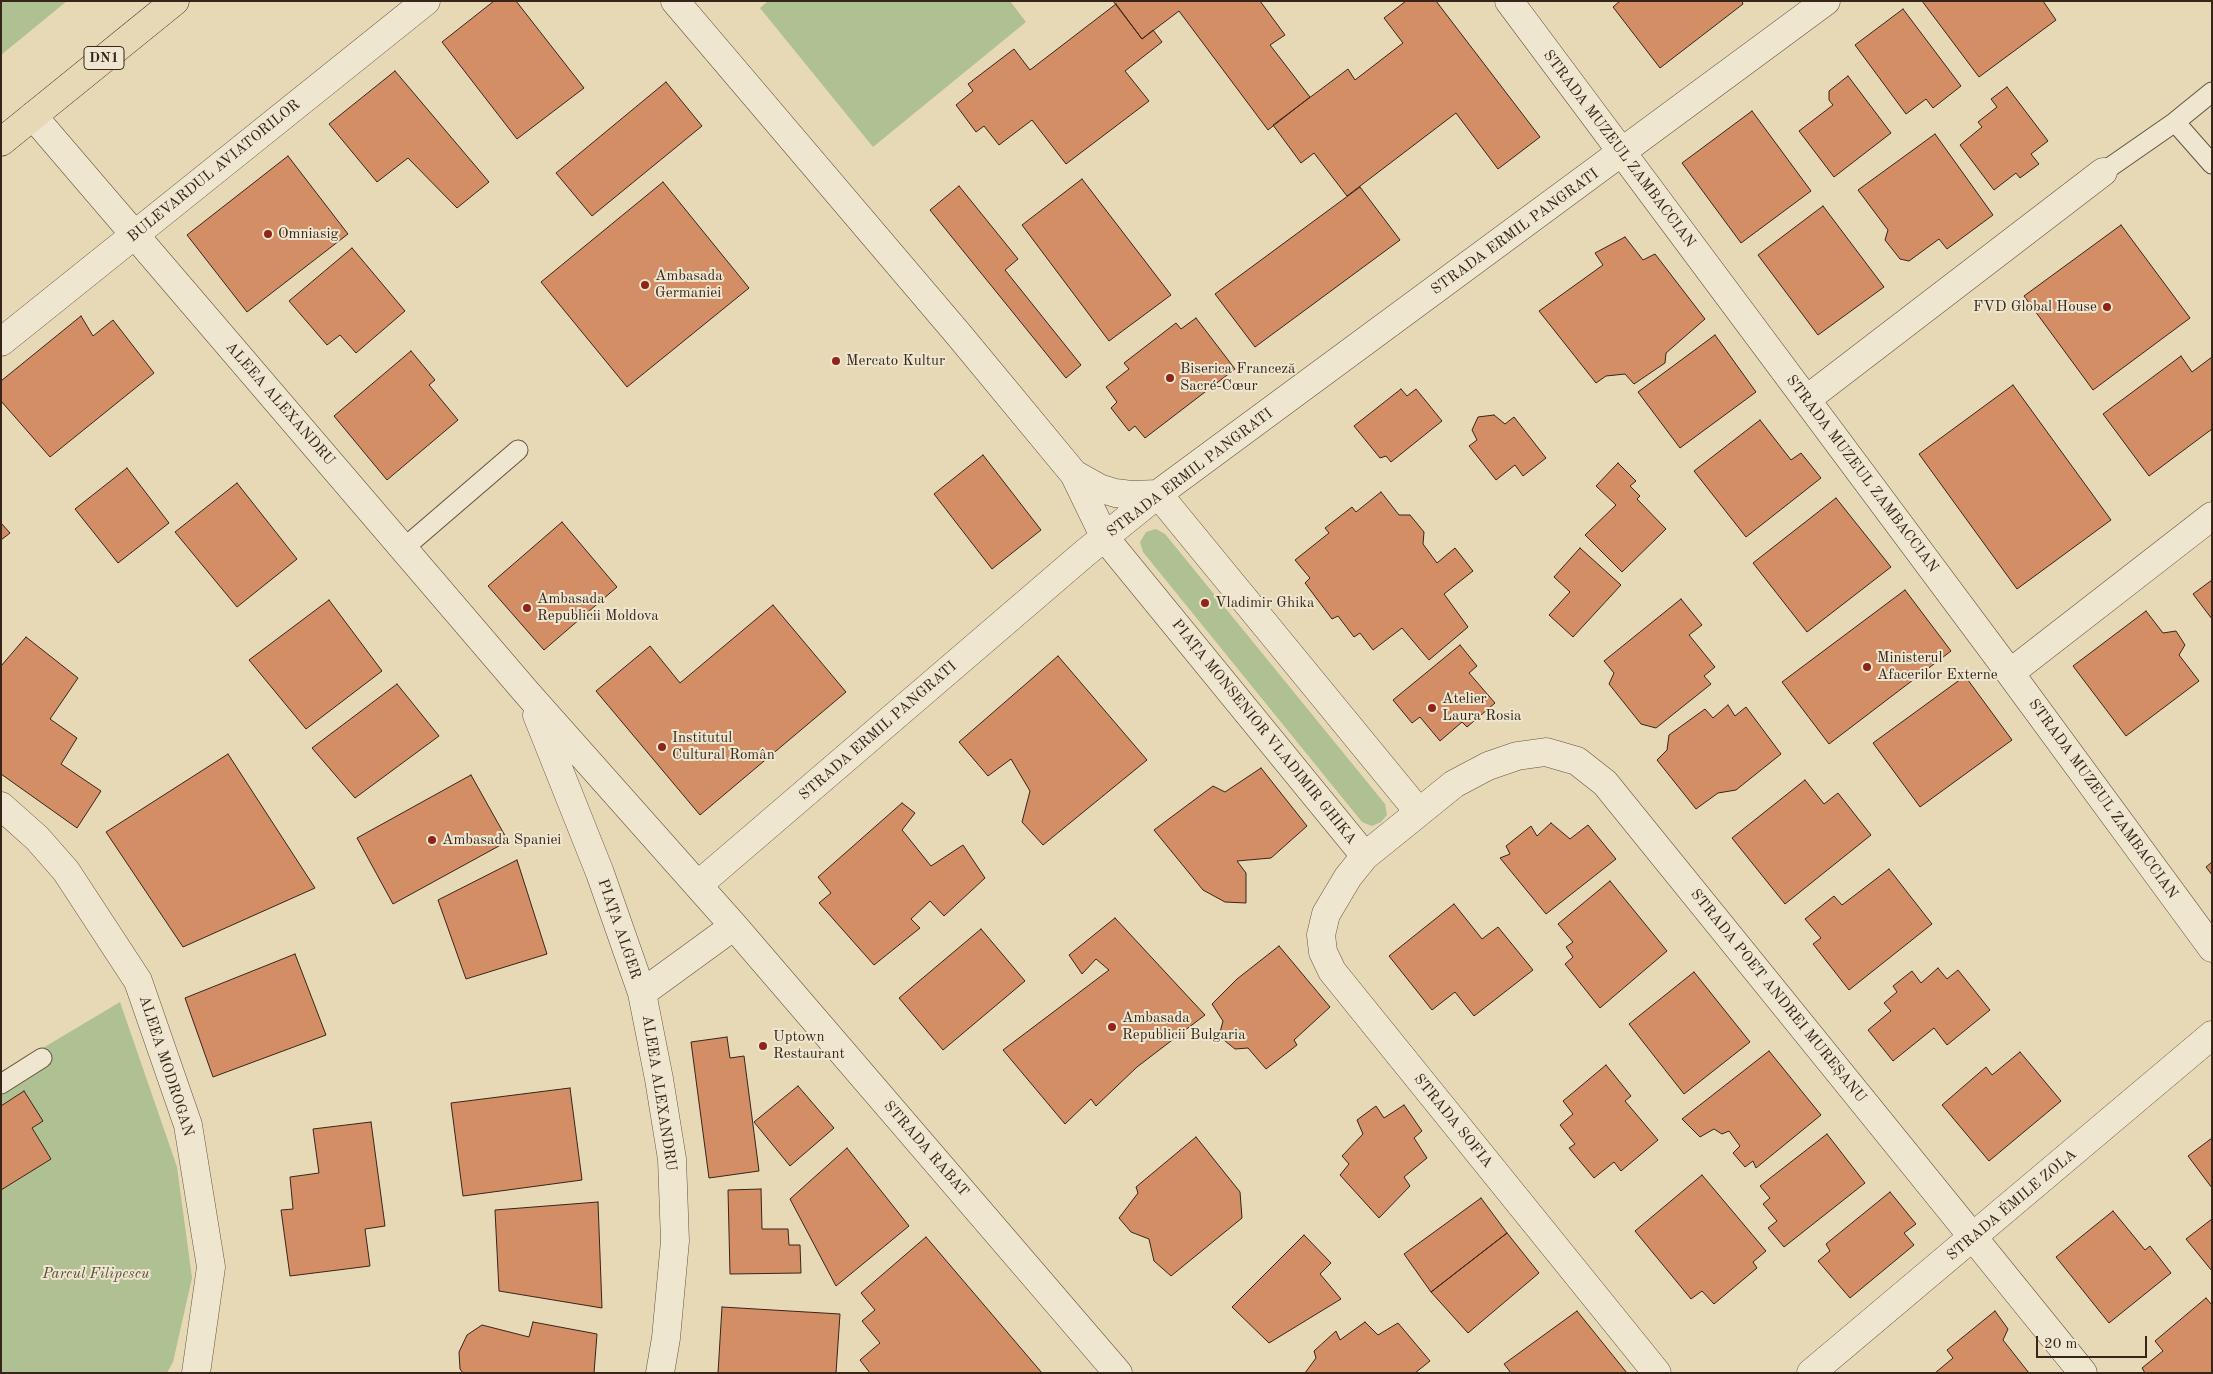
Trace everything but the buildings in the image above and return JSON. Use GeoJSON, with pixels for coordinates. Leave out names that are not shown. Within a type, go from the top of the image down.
{"type":"FeatureCollection","features":[{"type":"Feature","properties":{"kind":"main road","name":"DN1"},"geometry":{"type":"LineString","coordinates":[[1,142],[175,1]]}},
{"type":"Feature","properties":{"kind":"street","name":"BULEVARDUL AVIATORILOR"},"geometry":{"type":"LineString","coordinates":[[1,342],[426,1]]}},
{"type":"Feature","properties":{"kind":"street"},"geometry":{"type":"LineString","coordinates":[[675,1],[953,328],[1074,474],[1099,488],[1115,493],[1131,495],[1158,494],[1418,811]]}},
{"type":"Feature","properties":{"kind":"street","name":"STRADA MUZEUL ZAMBACCIAN"},"geometry":{"type":"LineString","coordinates":[[1509,1],[1621,154],[1807,399],[2212,948]]}},
{"type":"Feature","properties":{"kind":"street","name":"STRADA ERMIL PANGRATI"},"geometry":{"type":"LineString","coordinates":[[698,885],[1158,494],[1826,1]]}},
{"type":"Feature","properties":{"kind":"street","name":"ALEEA ALEXANDRU"},"geometry":{"type":"LineString","coordinates":[[33,116],[527,693]]}},
{"type":"Feature","properties":{"kind":"street"},"geometry":{"type":"LineString","coordinates":[[1807,399],[2103,172]]}},
{"type":"Feature","properties":{"kind":"street","name":"PIAȚA MONSENIOR VLADIMIR GHIKA"},"geometry":{"type":"LineString","coordinates":[[1074,474],[1105,538],[1365,856],[1418,811]]}},
{"type":"Feature","properties":{"kind":"street"},"geometry":{"type":"LineString","coordinates":[[2010,673],[2212,516]]}},
{"type":"Feature","properties":{"kind":"street"},"geometry":{"type":"LineString","coordinates":[[527,693],[734,926]]}},
{"type":"Feature","properties":{"kind":"street","name":"PIAȚA ALGER"},"geometry":{"type":"LineString","coordinates":[[527,693],[571,797],[642,994],[734,926]]}},
{"type":"Feature","properties":{"kind":"street","name":"STRADA POET ANDREI MUREȘANU"},"geometry":{"type":"LineString","coordinates":[[1418,811],[1454,784],[1488,766],[1517,756],[1546,752],[1577,761],[1605,783],[1975,1237],[2083,1373]]}},
{"type":"Feature","properties":{"kind":"street","name":"ALEEA MODROGAN"},"geometry":{"type":"LineString","coordinates":[[1,806],[37,838],[66,871],[138,981],[188,1125],[211,1267],[199,1372]]}},
{"type":"Feature","properties":{"kind":"street","name":"STRADA SOFIA"},"geometry":{"type":"LineString","coordinates":[[1365,856],[1343,884],[1326,914],[1321,935],[1323,952],[1332,971],[1657,1373]]}},
{"type":"Feature","properties":{"kind":"street","name":"STRADA RABAT"},"geometry":{"type":"LineString","coordinates":[[734,926],[1118,1373]]}},
{"type":"Feature","properties":{"kind":"street","name":"ALEEA ALEXANDRU"},"geometry":{"type":"LineString","coordinates":[[642,994],[672,1158],[675,1241],[666,1338],[660,1373]]}},
{"type":"Feature","properties":{"kind":"street","name":"STRADA ÉMILE ZOLA"},"geometry":{"type":"LineString","coordinates":[[1811,1373],[1975,1237],[2212,1035]]}},
{"type":"Feature","properties":{"kind":"lane"},"geometry":{"type":"LineString","coordinates":[[2103,172],[2174,122],[2212,92]]}},
{"type":"Feature","properties":{"kind":"lane"},"geometry":{"type":"LineString","coordinates":[[2174,122],[2212,164]]}},
{"type":"Feature","properties":{"kind":"lane"},"geometry":{"type":"LineString","coordinates":[[404,548],[518,450]]}},
{"type":"Feature","properties":{"kind":"lane"},"geometry":{"type":"LineString","coordinates":[[1,1084],[42,1058]]}},
{"type":"Feature","properties":{"kind":"green space"},"geometry":{"type":"Polygon","coordinates":[[[1,1],[67,1],[1,55],[1,1]]]}},
{"type":"Feature","properties":{"kind":"green space"},"geometry":{"type":"Polygon","coordinates":[[[768,1],[1010,1],[1026,22],[873,147],[760,8],[768,1]]]}},
{"type":"Feature","properties":{"kind":"green space"},"geometry":{"type":"Polygon","coordinates":[[[1156,529],[1165,534],[1385,804],[1387,815],[1381,822],[1372,826],[1362,822],[1143,552],[1140,542],[1146,532],[1156,529]]]}},
{"type":"Feature","properties":{"kind":"green space","name":"Parcul Filipescu"},"geometry":{"type":"Polygon","coordinates":[[[120,1002],[177,1167],[192,1278],[173,1362],[167,1373],[1,1373],[1,1073],[120,1002]]]}},
{"type":"Feature","properties":{"kind":"place","name":"Omniasig"},"geometry":{"type":"Point","coordinates":[268,234]}},
{"type":"Feature","properties":{"kind":"place","name":"Ambasada Germaniei"},"geometry":{"type":"Point","coordinates":[645,285]}},
{"type":"Feature","properties":{"kind":"place","name":"FVD Global House"},"geometry":{"type":"Point","coordinates":[2107,307]}},
{"type":"Feature","properties":{"kind":"place","name":"Mercato Kultur"},"geometry":{"type":"Point","coordinates":[836,361]}},
{"type":"Feature","properties":{"kind":"place","name":"Biserica Franceză Sacré-Cœur"},"geometry":{"type":"Point","coordinates":[1170,378]}},
{"type":"Feature","properties":{"kind":"place","name":"Vladimir Ghika"},"geometry":{"type":"Point","coordinates":[1205,603]}},
{"type":"Feature","properties":{"kind":"place","name":"Ambasada Republicii Moldova"},"geometry":{"type":"Point","coordinates":[527,608]}},
{"type":"Feature","properties":{"kind":"place","name":"Ministerul Afacerilor Externe"},"geometry":{"type":"Point","coordinates":[1867,667]}},
{"type":"Feature","properties":{"kind":"place","name":"Atelier Laura Rosia"},"geometry":{"type":"Point","coordinates":[1432,708]}},
{"type":"Feature","properties":{"kind":"place","name":"Institutul Cultural Român"},"geometry":{"type":"Point","coordinates":[662,747]}},
{"type":"Feature","properties":{"kind":"place","name":"Ambasada Spaniei"},"geometry":{"type":"Point","coordinates":[432,840]}},
{"type":"Feature","properties":{"kind":"place","name":"Ambasada Republicii Bulgaria"},"geometry":{"type":"Point","coordinates":[1112,1027]}},
{"type":"Feature","properties":{"kind":"place","name":"Uptown Restaurant"},"geometry":{"type":"Point","coordinates":[763,1046]}}]}
